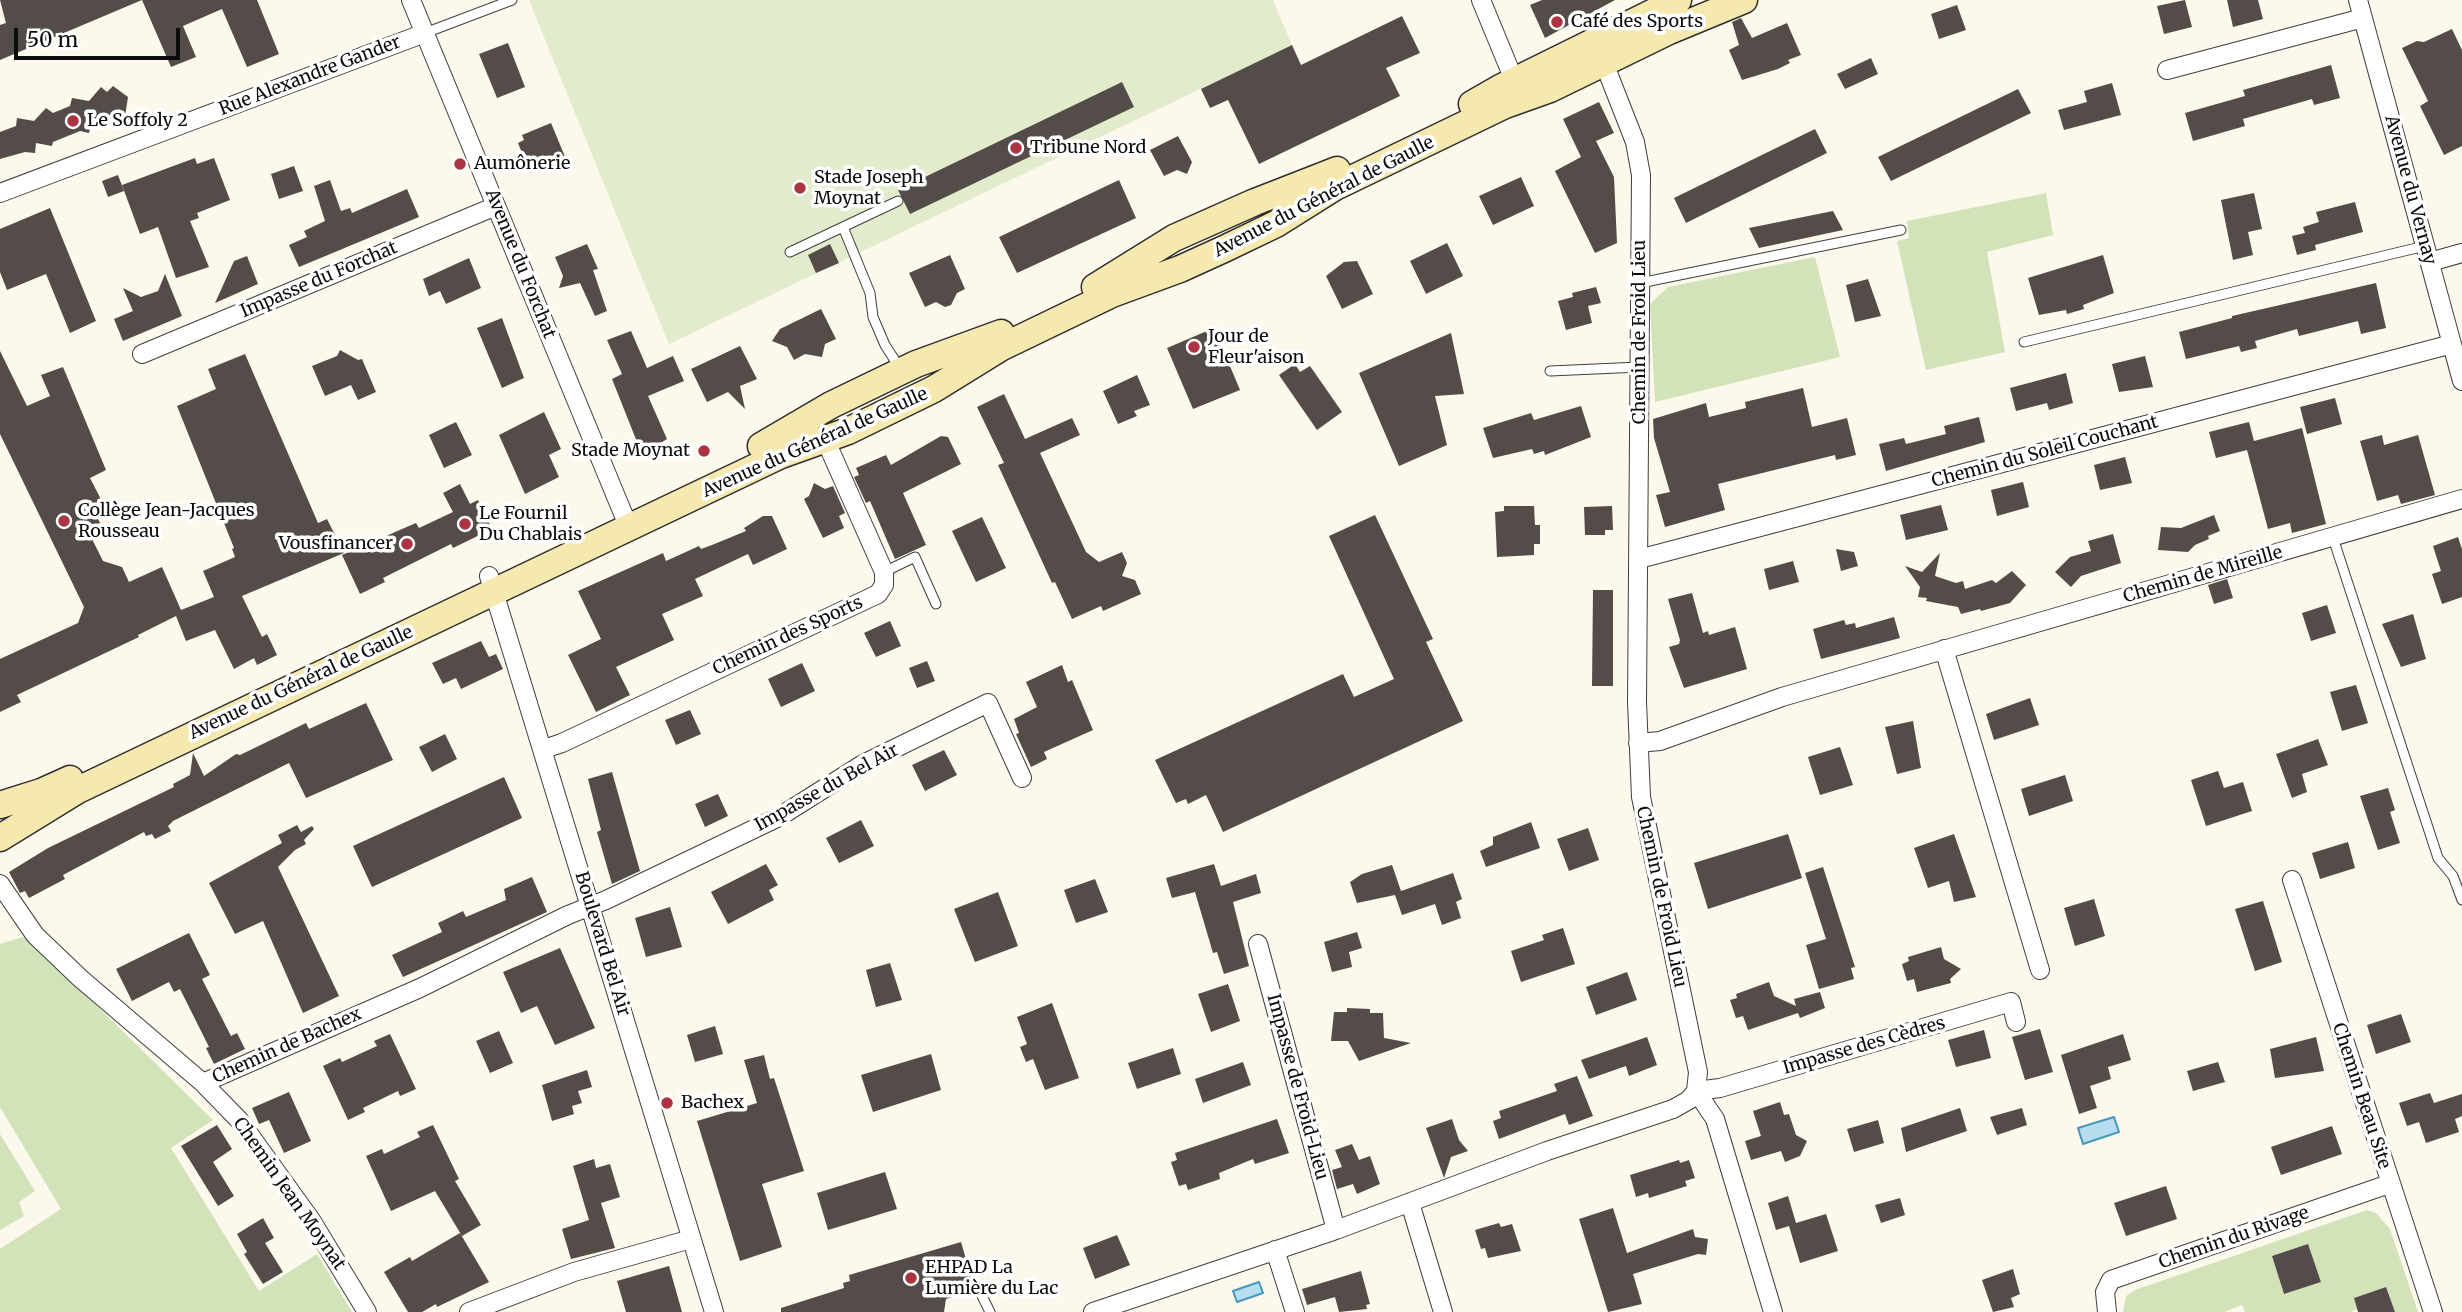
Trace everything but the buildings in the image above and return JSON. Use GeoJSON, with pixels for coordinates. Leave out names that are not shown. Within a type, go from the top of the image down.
{"type":"FeatureCollection","features":[{"type":"Feature","properties":{"kind":"main road","name":"Avenue du Général de Gaulle"},"geometry":{"type":"LineString","coordinates":[[0,805],[49,789],[626,520],[872,419],[993,352],[1102,299],[1248,238],[1335,187],[1505,105],[1550,89],[1598,52],[1678,0]]}},
{"type":"Feature","properties":{"kind":"main road","name":"Avenue du Général de Gaulle"},"geometry":{"type":"LineString","coordinates":[[626,520],[859,392],[901,372],[1001,333],[1093,288],[1195,229],[1234,210],[1345,168],[1452,115],[1514,80],[1669,31],[1736,2]]}},
{"type":"Feature","properties":{"kind":"main road"},"geometry":{"type":"LineString","coordinates":[[1234,210],[1248,238]]}},
{"type":"Feature","properties":{"kind":"main road"},"geometry":{"type":"LineString","coordinates":[[1195,229],[1209,256]]}},
{"type":"Feature","properties":{"kind":"main road"},"geometry":{"type":"LineString","coordinates":[[901,372],[914,398]]}},
{"type":"Feature","properties":{"kind":"main road"},"geometry":{"type":"LineString","coordinates":[[859,392],[872,419]]}},
{"type":"Feature","properties":{"kind":"main road","name":"Avenue du Général de Gaulle"},"geometry":{"type":"LineString","coordinates":[[0,838],[78,790],[492,584]]}},
{"type":"Feature","properties":{"kind":"street","name":"Avenue du Forchat"},"geometry":{"type":"LineString","coordinates":[[411,0],[626,520]]}},
{"type":"Feature","properties":{"kind":"street"},"geometry":{"type":"LineString","coordinates":[[1481,0],[1514,80]]}},
{"type":"Feature","properties":{"kind":"street","name":"Avenue du Vernay"},"geometry":{"type":"LineString","coordinates":[[2358,0],[2461,374]]}},
{"type":"Feature","properties":{"kind":"street"},"geometry":{"type":"LineString","coordinates":[[2167,70],[2363,18]]}},
{"type":"Feature","properties":{"kind":"street","name":"Rue Alexandre Gander"},"geometry":{"type":"LineString","coordinates":[[0,193],[425,33]]}},
{"type":"Feature","properties":{"kind":"street","name":"Chemin de Froid Lieu"},"geometry":{"type":"LineString","coordinates":[[1598,52],[1639,157],[1638,743],[1645,830],[1698,1072],[1696,1091]]}},
{"type":"Feature","properties":{"kind":"street","name":"Impasse du Forchat"},"geometry":{"type":"LineString","coordinates":[[142,354],[496,206]]}},
{"type":"Feature","properties":{"kind":"street"},"geometry":{"type":"LineString","coordinates":[[2428,254],[2462,253]]}},
{"type":"Feature","properties":{"kind":"street","name":"Chemin du Soleil Couchant"},"geometry":{"type":"LineString","coordinates":[[1639,559],[2452,344]]}},
{"type":"Feature","properties":{"kind":"street"},"geometry":{"type":"LineString","coordinates":[[825,439],[884,572]]}},
{"type":"Feature","properties":{"kind":"street","name":"Chemin de Mireille"},"geometry":{"type":"LineString","coordinates":[[1638,743],[1660,741],[1782,697],[2462,499]]}},
{"type":"Feature","properties":{"kind":"street","name":"Chemin des Sports"},"geometry":{"type":"LineString","coordinates":[[544,748],[562,743],[878,594],[884,585],[884,572]]}},
{"type":"Feature","properties":{"kind":"street","name":"Boulevard Bel Air"},"geometry":{"type":"LineString","coordinates":[[492,584],[714,1312]]}},
{"type":"Feature","properties":{"kind":"street"},"geometry":{"type":"LineString","coordinates":[[1944,649],[2040,970]]}},
{"type":"Feature","properties":{"kind":"street","name":"Impasse du Bel Air"},"geometry":{"type":"LineString","coordinates":[[591,906],[779,817],[863,764],[988,704],[1022,778]]}},
{"type":"Feature","properties":{"kind":"street","name":"Chemin Beau Site"},"geometry":{"type":"LineString","coordinates":[[2292,880],[2432,1312]]}},
{"type":"Feature","properties":{"kind":"street","name":"Chemin de Bachex"},"geometry":{"type":"LineString","coordinates":[[0,884],[35,935],[80,978],[203,1083],[420,988],[591,906]]}},
{"type":"Feature","properties":{"kind":"street","name":"Impasse de Froid-Lieu"},"geometry":{"type":"LineString","coordinates":[[1258,944],[1336,1230]]}},
{"type":"Feature","properties":{"kind":"street","name":"Impasse des Cèdres"},"geometry":{"type":"LineString","coordinates":[[1696,1091],[1720,1088],[2011,1002],[2016,1022]]}},
{"type":"Feature","properties":{"kind":"street","name":"Chemin Jean Moynat"},"geometry":{"type":"LineString","coordinates":[[203,1083],[239,1120],[304,1210],[367,1312]]}},
{"type":"Feature","properties":{"kind":"street"},"geometry":{"type":"LineString","coordinates":[[1093,1312],[1336,1230],[1547,1151],[1672,1109],[1689,1100],[1696,1091],[1715,1119],[1773,1312]]}},
{"type":"Feature","properties":{"kind":"street","name":"Chemin du Rivage"},"geometry":{"type":"LineString","coordinates":[[2107,1312],[2105,1292],[2111,1280],[2389,1185]]}},
{"type":"Feature","properties":{"kind":"street"},"geometry":{"type":"LineString","coordinates":[[1410,1203],[1443,1312]]}},
{"type":"Feature","properties":{"kind":"street"},"geometry":{"type":"LineString","coordinates":[[468,1312],[575,1272],[691,1239]]}},
{"type":"Feature","properties":{"kind":"street"},"geometry":{"type":"LineString","coordinates":[[1275,1250],[1295,1312]]}},
{"type":"Feature","properties":{"kind":"lane"},"geometry":{"type":"LineString","coordinates":[[425,33],[512,0]]}},
{"type":"Feature","properties":{"kind":"lane"},"geometry":{"type":"LineString","coordinates":[[790,252],[898,201]]}},
{"type":"Feature","properties":{"kind":"lane"},"geometry":{"type":"LineString","coordinates":[[843,228],[870,293],[873,317],[901,372]]}},
{"type":"Feature","properties":{"kind":"lane"},"geometry":{"type":"LineString","coordinates":[[1640,283],[1901,230]]}},
{"type":"Feature","properties":{"kind":"lane"},"geometry":{"type":"LineString","coordinates":[[2024,341],[2428,254]]}},
{"type":"Feature","properties":{"kind":"lane"},"geometry":{"type":"LineString","coordinates":[[1550,371],[1640,367]]}},
{"type":"Feature","properties":{"kind":"lane"},"geometry":{"type":"LineString","coordinates":[[2333,538],[2438,858],[2453,876],[2462,900]]}},
{"type":"Feature","properties":{"kind":"lane"},"geometry":{"type":"LineString","coordinates":[[884,572],[915,557],[936,604]]}},
{"type":"Feature","properties":{"kind":"lane"},"geometry":{"type":"LineString","coordinates":[[981,1294],[990,1312]]}},
{"type":"Feature","properties":{"kind":"green space","name":"Stade Joseph Moynat"},"geometry":{"type":"Polygon","coordinates":[[[529,0],[1273,0],[1292,45],[669,344],[529,0]]]}},
{"type":"Feature","properties":{"kind":"green space"},"geometry":{"type":"Polygon","coordinates":[[[2046,193],[2053,235],[1987,252],[2005,352],[1926,370],[1897,241],[1909,238],[1907,221],[2046,193]]]}},
{"type":"Feature","properties":{"kind":"green space"},"geometry":{"type":"Polygon","coordinates":[[[1815,257],[1840,357],[1655,402],[1650,304],[1668,287],[1815,257]]]}},
{"type":"Feature","properties":{"kind":"green space"},"geometry":{"type":"Polygon","coordinates":[[[26,936],[213,1120],[171,1148],[259,1291],[317,1254],[352,1312],[0,1312],[0,1249],[61,1209],[0,1107],[0,944],[26,936]]]}},
{"type":"Feature","properties":{"kind":"green space"},"geometry":{"type":"Polygon","coordinates":[[[0,1134],[35,1191],[19,1202],[24,1216],[0,1230],[0,1134]]]}},
{"type":"Feature","properties":{"kind":"green space"},"geometry":{"type":"Polygon","coordinates":[[[2367,1210],[2376,1213],[2390,1229],[2418,1312],[2395,1312],[2386,1287],[2354,1298],[2357,1309],[2350,1312],[2245,1312],[2242,1305],[2224,1312],[2123,1312],[2126,1296],[2135,1290],[2367,1210]],[[2308,1245],[2272,1256],[2284,1294],[2321,1282],[2308,1245]]]}},
{"type":"Feature","properties":{"kind":"water"},"geometry":{"type":"Polygon","coordinates":[[[2114,1117],[2119,1132],[2083,1144],[2078,1128],[2114,1117]]]}},
{"type":"Feature","properties":{"kind":"water"},"geometry":{"type":"Polygon","coordinates":[[[1259,1282],[1263,1293],[1237,1302],[1233,1291],[1259,1282]]]}},
{"type":"Feature","properties":{"kind":"place","name":"Café des Sports"},"geometry":{"type":"Point","coordinates":[1557,22]}},
{"type":"Feature","properties":{"kind":"place","name":"Le Soffoly 2"},"geometry":{"type":"Point","coordinates":[73,121]}},
{"type":"Feature","properties":{"kind":"place","name":"Tribune Nord"},"geometry":{"type":"Point","coordinates":[1016,148]}},
{"type":"Feature","properties":{"kind":"place","name":"Aumônerie"},"geometry":{"type":"Point","coordinates":[460,164]}},
{"type":"Feature","properties":{"kind":"place","name":"Stade Joseph Moynat"},"geometry":{"type":"Point","coordinates":[800,188]}},
{"type":"Feature","properties":{"kind":"place","name":"Jour de Fleur'aison"},"geometry":{"type":"Point","coordinates":[1194,347]}},
{"type":"Feature","properties":{"kind":"place","name":"Stade Moynat"},"geometry":{"type":"Point","coordinates":[704,451]}},
{"type":"Feature","properties":{"kind":"place","name":"Collège Jean-Jacques Rousseau"},"geometry":{"type":"Point","coordinates":[64,521]}},
{"type":"Feature","properties":{"kind":"place","name":"Le Fournil Du Chablais"},"geometry":{"type":"Point","coordinates":[465,524]}},
{"type":"Feature","properties":{"kind":"place","name":"Vousfinancer"},"geometry":{"type":"Point","coordinates":[407,544]}},
{"type":"Feature","properties":{"kind":"place","name":"Bachex"},"geometry":{"type":"Point","coordinates":[667,1103]}},
{"type":"Feature","properties":{"kind":"place","name":"EHPAD La Lumière du Lac"},"geometry":{"type":"Point","coordinates":[911,1278]}}]}
